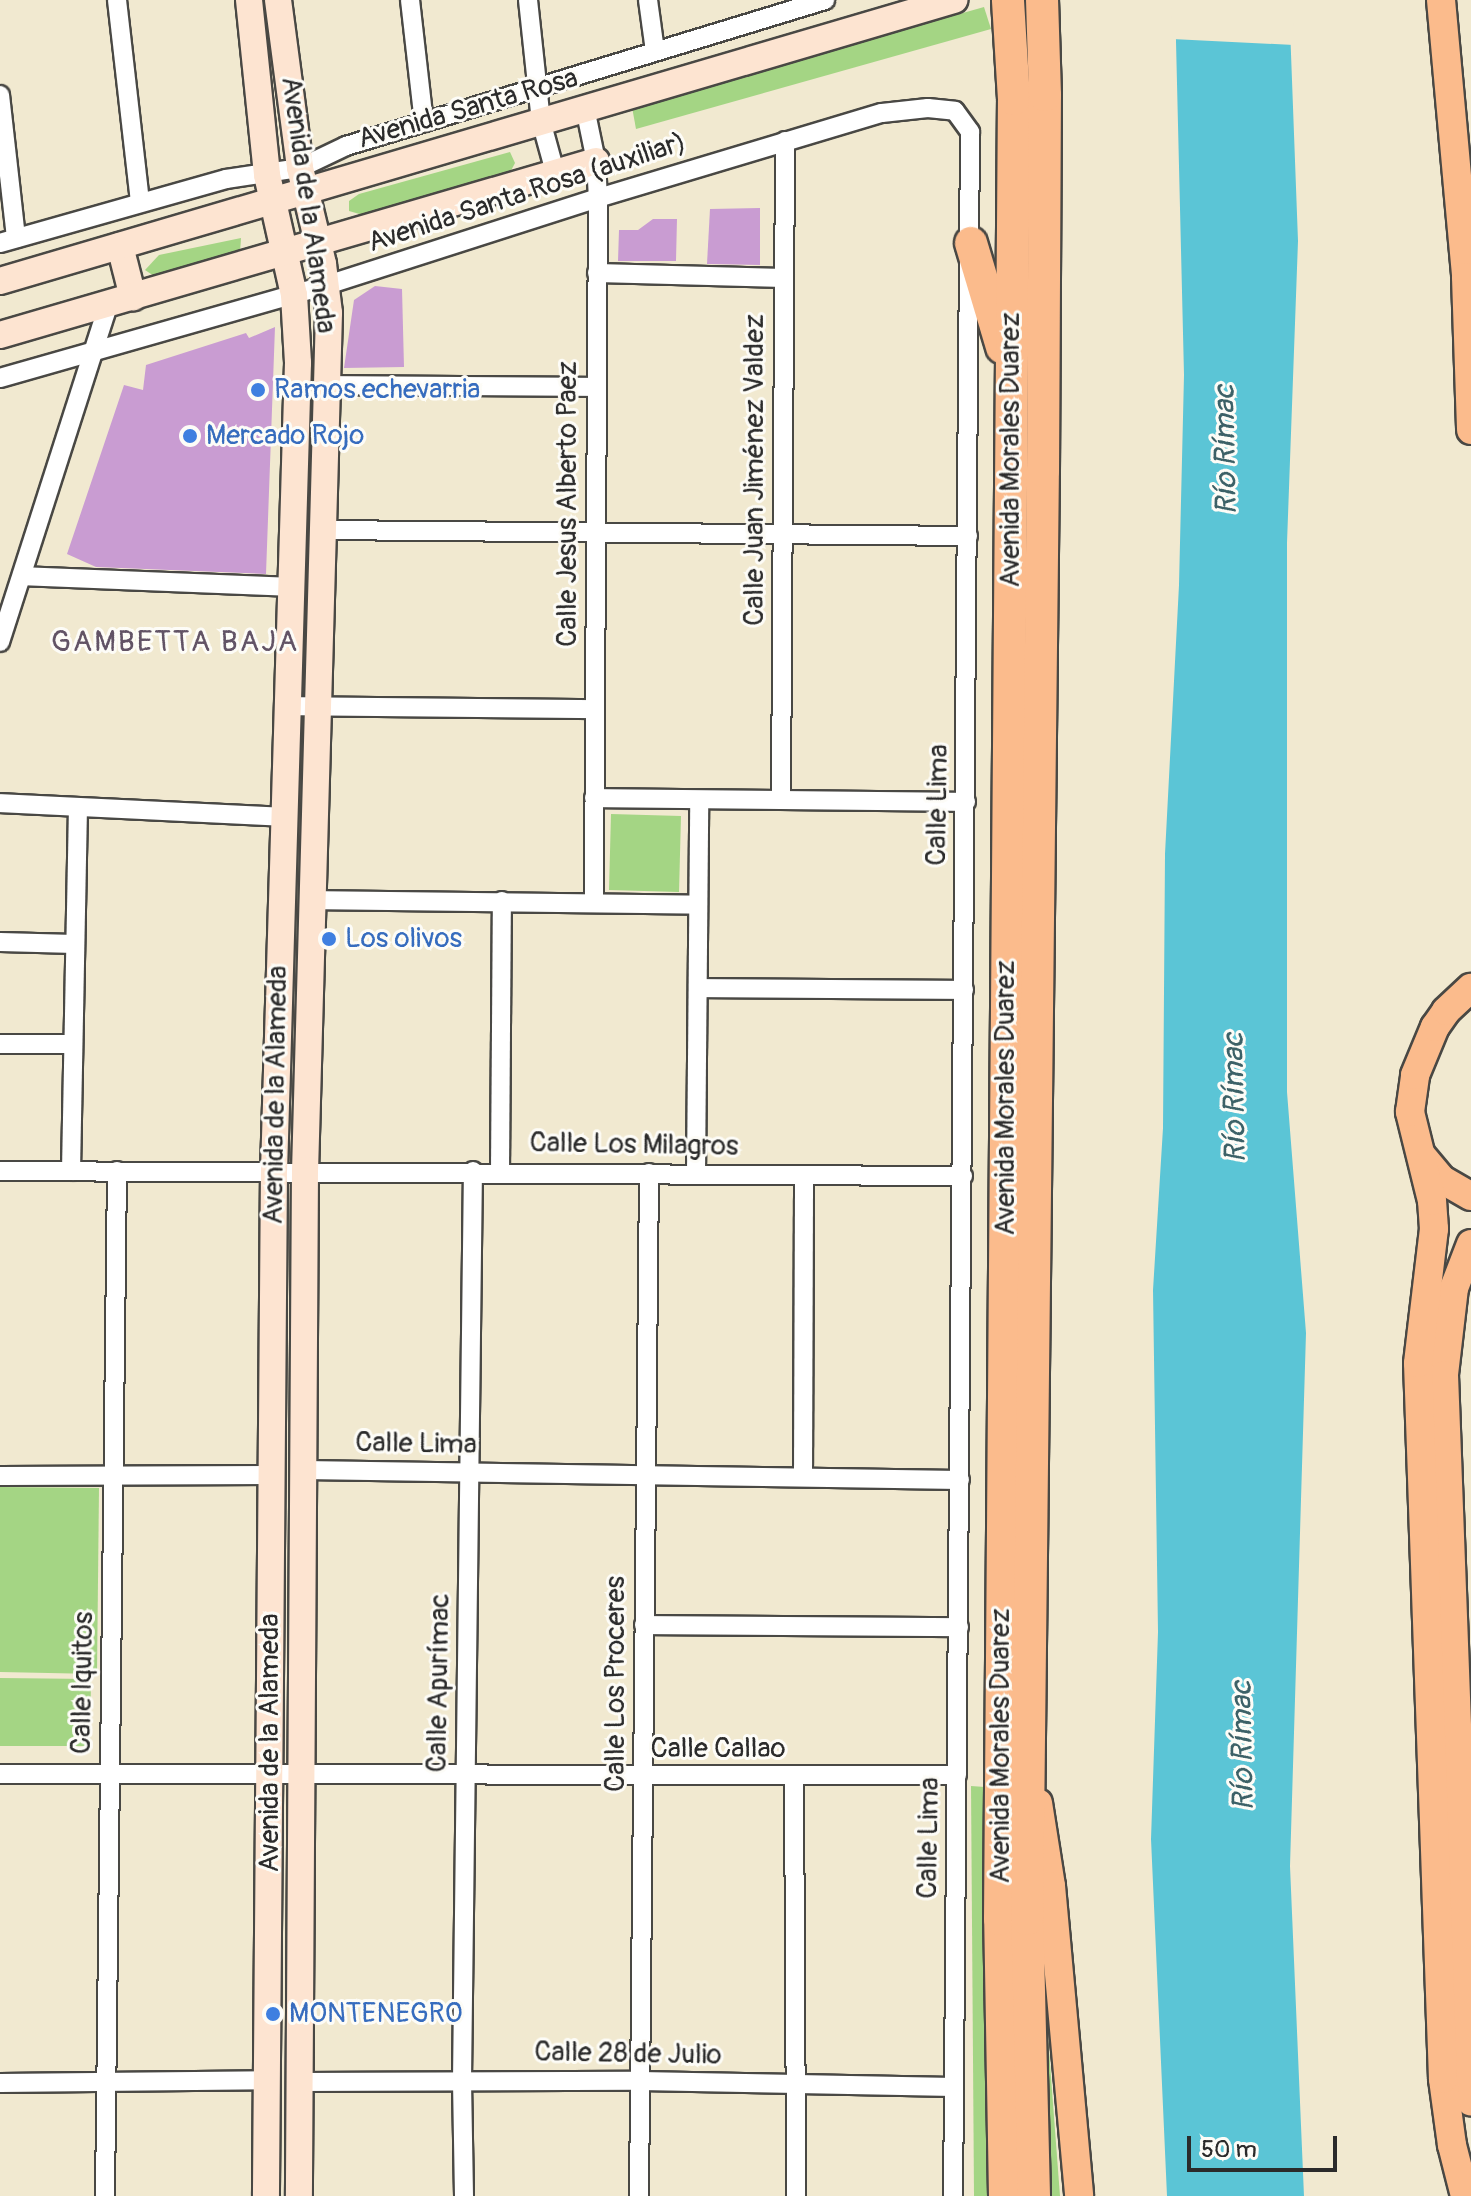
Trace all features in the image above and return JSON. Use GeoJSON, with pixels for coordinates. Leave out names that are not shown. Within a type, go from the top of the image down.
{"type":"FeatureCollection","features":[{"type":"Feature","properties":{"kind":"highway","name":"Avenida Morales Duarez"},"geometry":{"type":"LineString","coordinates":[[1005,2196],[1000,1904],[1014,99],[1008,0]]}},
{"type":"Feature","properties":{"kind":"highway","name":"Avenida Morales Duarez"},"geometry":{"type":"LineString","coordinates":[[1034,2196],[1029,2078],[1029,1738],[1043,471],[1045,95],[1042,0]]}},
{"type":"Feature","properties":{"kind":"highway"},"geometry":{"type":"LineString","coordinates":[[971,243],[1012,382]]}},
{"type":"Feature","properties":{"kind":"main road"},"geometry":{"type":"LineString","coordinates":[[1441,0],[1466,277],[1471,430]]}},
{"type":"Feature","properties":{"kind":"main road"},"geometry":{"type":"LineString","coordinates":[[1465,2196],[1452,2145],[1443,2079],[1435,1903],[1418,1363],[1434,1229],[1422,1155],[1410,1112],[1415,1075],[1435,1027],[1467,986]]}},
{"type":"Feature","properties":{"kind":"main road"},"geometry":{"type":"LineString","coordinates":[[1422,1155],[1441,1179],[1471,1196]]}},
{"type":"Feature","properties":{"kind":"main road"},"geometry":{"type":"LineString","coordinates":[[1471,1244],[1454,1288],[1444,1375],[1471,2101]]}},
{"type":"Feature","properties":{"kind":"main road"},"geometry":{"type":"LineString","coordinates":[[1029,1738],[1051,1886],[1079,2196]]}},
{"type":"Feature","properties":{"kind":"street"},"geometry":{"type":"LineString","coordinates":[[117,0],[140,201]]}},
{"type":"Feature","properties":{"kind":"street","name":"Avenida de la Alameda"},"geometry":{"type":"LineString","coordinates":[[249,0],[269,188],[294,295],[298,363],[285,706],[274,1170],[266,2196]]}},
{"type":"Feature","properties":{"kind":"street","name":"Avenida de la Alameda"},"geometry":{"type":"LineString","coordinates":[[278,0],[302,180],[327,285],[329,313],[305,1170],[299,2196]]}},
{"type":"Feature","properties":{"kind":"street"},"geometry":{"type":"LineString","coordinates":[[410,0],[424,122]]}},
{"type":"Feature","properties":{"kind":"street"},"geometry":{"type":"LineString","coordinates":[[528,0],[541,121],[555,172]]}},
{"type":"Feature","properties":{"kind":"street"},"geometry":{"type":"LineString","coordinates":[[648,0],[655,51]]}},
{"type":"Feature","properties":{"kind":"street"},"geometry":{"type":"LineString","coordinates":[[302,180],[346,146],[538,90],[769,8],[825,0]]}},
{"type":"Feature","properties":{"kind":"street","name":"Avenida Santa Rosa"},"geometry":{"type":"LineString","coordinates":[[0,281],[120,246],[269,188],[541,121],[954,0]]}},
{"type":"Feature","properties":{"kind":"street"},"geometry":{"type":"LineString","coordinates":[[0,95],[8,241],[226,179],[269,188]]}},
{"type":"Feature","properties":{"kind":"street","name":"Calle Jesus Alberto Paez"},"geometry":{"type":"LineString","coordinates":[[585,108],[596,161],[598,198],[594,902]]}},
{"type":"Feature","properties":{"kind":"street","name":"Avenida Santa Rosa (auxiliar)"},"geometry":{"type":"LineString","coordinates":[[0,378],[294,295],[598,198],[882,113],[928,108],[955,111],[970,132]]}},
{"type":"Feature","properties":{"kind":"street","name":"Calle Lima"},"geometry":{"type":"LineString","coordinates":[[953,2196],[970,132]]}},
{"type":"Feature","properties":{"kind":"street","name":"Calle Juan Jiménez Valdez"},"geometry":{"type":"LineString","coordinates":[[781,800],[785,141]]}},
{"type":"Feature","properties":{"kind":"street"},"geometry":{"type":"LineString","coordinates":[[0,335],[596,161]]}},
{"type":"Feature","properties":{"kind":"street"},"geometry":{"type":"LineString","coordinates":[[0,642],[94,350],[121,300],[120,246]]}},
{"type":"Feature","properties":{"kind":"street"},"geometry":{"type":"LineString","coordinates":[[597,273],[784,278]]}},
{"type":"Feature","properties":{"kind":"street"},"geometry":{"type":"LineString","coordinates":[[326,385],[597,387]]}},
{"type":"Feature","properties":{"kind":"street"},"geometry":{"type":"LineString","coordinates":[[322,530],[968,536]]}},
{"type":"Feature","properties":{"kind":"street"},"geometry":{"type":"LineString","coordinates":[[22,576],[291,587]]}},
{"type":"Feature","properties":{"kind":"street"},"geometry":{"type":"LineString","coordinates":[[285,706],[595,709]]}},
{"type":"Feature","properties":{"kind":"street"},"geometry":{"type":"LineString","coordinates":[[594,798],[966,802]]}},
{"type":"Feature","properties":{"kind":"street"},"geometry":{"type":"LineString","coordinates":[[696,1174],[699,800]]}},
{"type":"Feature","properties":{"kind":"street"},"geometry":{"type":"LineString","coordinates":[[0,803],[283,817]]}},
{"type":"Feature","properties":{"kind":"street"},"geometry":{"type":"LineString","coordinates":[[71,1171],[78,807]]}},
{"type":"Feature","properties":{"kind":"street"},"geometry":{"type":"LineString","coordinates":[[313,900],[698,905]]}},
{"type":"Feature","properties":{"kind":"street"},"geometry":{"type":"LineString","coordinates":[[500,1172],[502,901]]}},
{"type":"Feature","properties":{"kind":"street"},"geometry":{"type":"LineString","coordinates":[[0,942],[75,944]]}},
{"type":"Feature","properties":{"kind":"street"},"geometry":{"type":"LineString","coordinates":[[698,988],[964,990]]}},
{"type":"Feature","properties":{"kind":"street"},"geometry":{"type":"LineString","coordinates":[[0,1044],[73,1044]]}},
{"type":"Feature","properties":{"kind":"street","name":"Calle Los Milagros"},"geometry":{"type":"LineString","coordinates":[[0,1171],[305,1170],[963,1176]]}},
{"type":"Feature","properties":{"kind":"street","name":"Calle Iquitos"},"geometry":{"type":"LineString","coordinates":[[105,2196],[117,1171]]}},
{"type":"Feature","properties":{"kind":"street","name":"Calle Apurímac"},"geometry":{"type":"LineString","coordinates":[[464,2196],[462,2080],[473,1171]]}},
{"type":"Feature","properties":{"kind":"street","name":"Calle Los Proceres"},"geometry":{"type":"LineString","coordinates":[[639,2196],[649,1173]]}},
{"type":"Feature","properties":{"kind":"street"},"geometry":{"type":"LineString","coordinates":[[803,1477],[804,1175]]}},
{"type":"Feature","properties":{"kind":"street","name":"Calle Lima"},"geometry":{"type":"LineString","coordinates":[[304,1470],[960,1480]]}},
{"type":"Feature","properties":{"kind":"street"},"geometry":{"type":"LineString","coordinates":[[0,1476],[271,1475]]}},
{"type":"Feature","properties":{"kind":"street"},"geometry":{"type":"LineString","coordinates":[[644,1625],[959,1627]]}},
{"type":"Feature","properties":{"kind":"street","name":"Calle Callao"},"geometry":{"type":"LineString","coordinates":[[0,1774],[957,1775]]}},
{"type":"Feature","properties":{"kind":"street"},"geometry":{"type":"LineString","coordinates":[[794,1776],[796,2196]]}},
{"type":"Feature","properties":{"kind":"street"},"geometry":{"type":"LineString","coordinates":[[0,2083],[267,2080]]}},
{"type":"Feature","properties":{"kind":"street","name":"Calle 28 de Julio"},"geometry":{"type":"LineString","coordinates":[[300,2082],[640,2081],[954,2087]]}},
{"type":"Feature","properties":{"kind":"green space"},"geometry":{"type":"Polygon","coordinates":[[[984,7],[991,29],[636,129],[632,107],[984,7]]]}},
{"type":"Feature","properties":{"kind":"green space"},"geometry":{"type":"Polygon","coordinates":[[[510,152],[515,163],[507,178],[363,215],[349,211],[349,201],[359,194],[510,152]]]}},
{"type":"Feature","properties":{"kind":"green space"},"geometry":{"type":"Polygon","coordinates":[[[241,238],[240,253],[160,280],[145,270],[159,255],[241,238]]]}},
{"type":"Feature","properties":{"kind":"green space"},"geometry":{"type":"Polygon","coordinates":[[[611,814],[681,816],[679,892],[609,890],[611,814]]]}},
{"type":"Feature","properties":{"kind":"green space"},"geometry":{"type":"Polygon","coordinates":[[[0,1487],[99,1488],[97,1674],[0,1672],[0,1487]]]}},
{"type":"Feature","properties":{"kind":"green space"},"geometry":{"type":"Polygon","coordinates":[[[0,1678],[91,1679],[90,1746],[0,1746],[0,1678]]]}},
{"type":"Feature","properties":{"kind":"green space"},"geometry":{"type":"Polygon","coordinates":[[[971,1786],[985,1787],[988,2196],[974,2196],[971,1786]]]}},
{"type":"Feature","properties":{"kind":"green space"},"geometry":{"type":"Polygon","coordinates":[[[1038,1905],[1060,2196],[1042,2196],[1038,1905]]]}},
{"type":"Feature","properties":{"kind":"water","name":"Río Rímac"},"geometry":{"type":"Polygon","coordinates":[[[1175,0],[1289,0],[1298,241],[1287,543],[1287,1092],[1306,1333],[1290,1866],[1304,2196],[1167,2196],[1151,1839],[1158,1632],[1153,1290],[1163,1128],[1165,854],[1179,585],[1184,375],[1175,0]]]}},
{"type":"Feature","properties":{"kind":"pier"},"geometry":{"type":"Polygon","coordinates":[[[1171,0],[1293,0],[1294,45],[1172,39],[1171,0]]]}},
{"type":"Feature","properties":{"kind":"building"},"geometry":{"type":"Polygon","coordinates":[[[760,208],[760,265],[707,264],[710,209],[760,208]]]}},
{"type":"Feature","properties":{"kind":"building"},"geometry":{"type":"Polygon","coordinates":[[[653,219],[677,219],[676,261],[618,261],[619,230],[638,230],[653,219]]]}},
{"type":"Feature","properties":{"kind":"building"},"geometry":{"type":"Polygon","coordinates":[[[375,286],[402,289],[404,367],[344,368],[354,300],[375,286]]]}},
{"type":"Feature","properties":{"kind":"building","name":"Mercado Rojo"},"geometry":{"type":"Polygon","coordinates":[[[275,327],[266,574],[96,567],[67,554],[124,385],[143,390],[146,365],[246,333],[249,338],[275,327]]]}},
{"type":"Feature","properties":{"kind":"place","name":"Ramos echevarria"},"geometry":{"type":"Point","coordinates":[258,390]}},
{"type":"Feature","properties":{"kind":"place","name":"Mercado Rojo"},"geometry":{"type":"Point","coordinates":[190,436]}},
{"type":"Feature","properties":{"kind":"place","name":"Los olivos"},"geometry":{"type":"Point","coordinates":[329,939]}},
{"type":"Feature","properties":{"kind":"place","name":"MONTENEGRO"},"geometry":{"type":"Point","coordinates":[273,2014]}},
{"type":"Feature","properties":{"kind":"district","name":"GAMBETTA BAJA"},"geometry":{"type":"Point","coordinates":[175,642]}}]}
